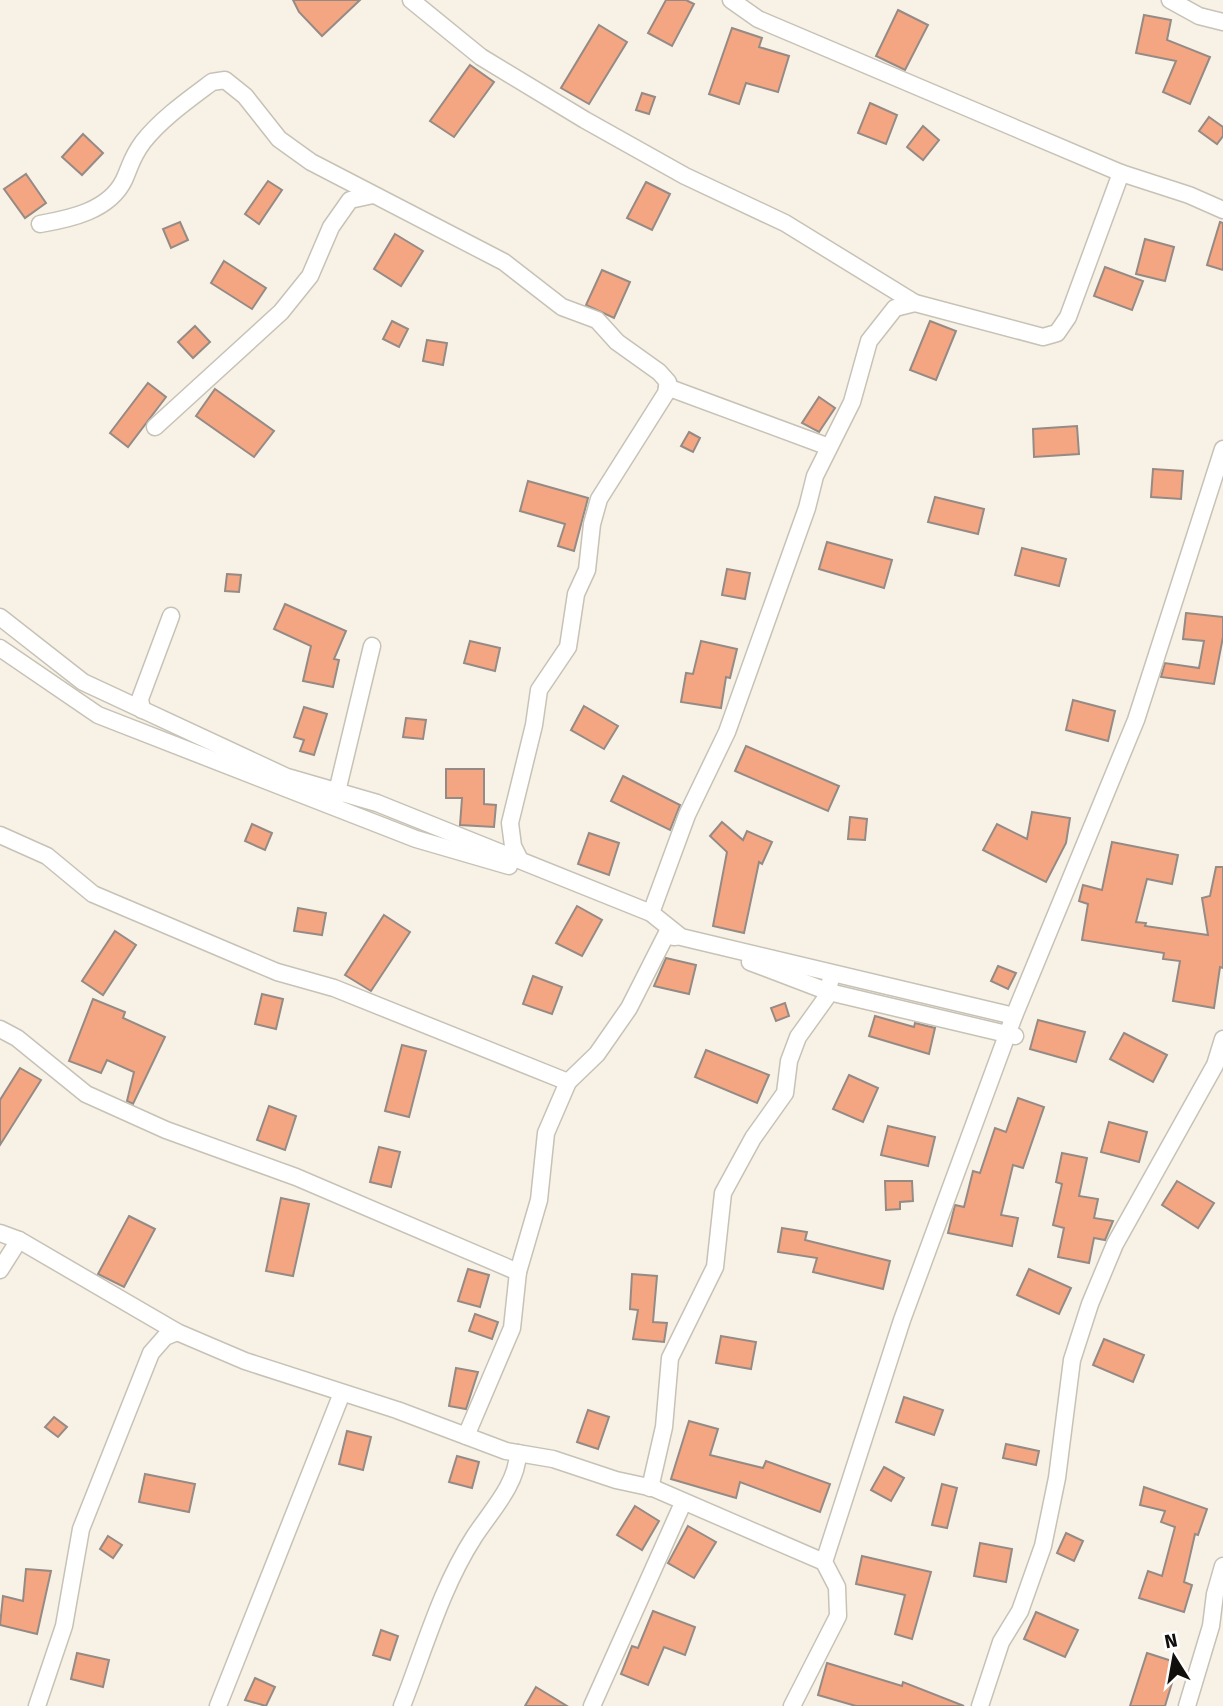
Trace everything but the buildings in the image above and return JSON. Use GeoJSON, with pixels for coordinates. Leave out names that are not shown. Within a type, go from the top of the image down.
{"type":"FeatureCollection","features":[{"type":"Feature","properties":{"kind":"street"},"geometry":{"type":"LineString","coordinates":[[411,0],[481,57],[585,120],[685,176],[785,223],[915,303],[1043,337],[1057,333],[1068,317],[1121,173]]}},
{"type":"Feature","properties":{"kind":"street"},"geometry":{"type":"LineString","coordinates":[[731,0],[758,19],[1121,173],[1189,195],[1223,210]]}},
{"type":"Feature","properties":{"kind":"street"},"geometry":{"type":"LineString","coordinates":[[1170,0],[1199,16],[1223,22]]}},
{"type":"Feature","properties":{"kind":"street"},"geometry":{"type":"LineString","coordinates":[[40,224],[73,219],[93,210],[124,180],[126,167],[152,133],[212,82],[225,80],[245,96],[279,139],[322,168],[504,262],[562,307],[597,320],[617,342],[659,372],[668,382],[599,499],[592,524],[587,570],[576,594],[568,647],[539,690],[534,725],[510,823],[513,846],[520,860]]}},
{"type":"Feature","properties":{"kind":"street"},"geometry":{"type":"LineString","coordinates":[[155,427],[281,312],[310,275],[331,227],[350,200],[373,195]]}},
{"type":"Feature","properties":{"kind":"street"},"geometry":{"type":"LineString","coordinates":[[651,913],[687,815],[732,720],[807,508],[815,476],[852,402],[869,341],[878,326],[895,308],[915,303]]}},
{"type":"Feature","properties":{"kind":"street"},"geometry":{"type":"LineString","coordinates":[[667,387],[829,446]]}},
{"type":"Feature","properties":{"kind":"street"},"geometry":{"type":"LineString","coordinates":[[824,1562],[902,1320],[1014,1016],[1136,720],[1223,449]]}},
{"type":"Feature","properties":{"kind":"street"},"geometry":{"type":"LineString","coordinates":[[142,710],[140,699],[171,616]]}},
{"type":"Feature","properties":{"kind":"street"},"geometry":{"type":"LineString","coordinates":[[0,617],[83,682],[142,710],[287,777],[377,803],[651,913],[674,934],[1014,1016]]}},
{"type":"Feature","properties":{"kind":"street"},"geometry":{"type":"LineString","coordinates":[[334,808],[372,646]]}},
{"type":"Feature","properties":{"kind":"street"},"geometry":{"type":"LineString","coordinates":[[0,648],[98,715],[334,808],[416,839],[505,864],[674,934],[829,992],[1017,1037]]}},
{"type":"Feature","properties":{"kind":"street"},"geometry":{"type":"LineString","coordinates":[[0,835],[47,856],[93,894],[277,972],[334,988],[568,1082]]}},
{"type":"Feature","properties":{"kind":"street"},"geometry":{"type":"LineString","coordinates":[[466,1436],[512,1328],[518,1272],[539,1200],[546,1133],[568,1082],[597,1054],[674,934]]}},
{"type":"Feature","properties":{"kind":"street"},"geometry":{"type":"LineString","coordinates":[[650,1488],[664,1427],[670,1358],[715,1267],[723,1193],[753,1138],[785,1093],[789,1060],[798,1037],[826,998],[832,972]]}},
{"type":"Feature","properties":{"kind":"street"},"geometry":{"type":"LineString","coordinates":[[0,1029],[17,1038],[86,1094],[166,1130],[296,1177],[518,1272]]}},
{"type":"Feature","properties":{"kind":"street"},"geometry":{"type":"LineString","coordinates":[[980,1706],[1002,1642],[1020,1611],[1043,1546],[1057,1478],[1072,1360],[1090,1304],[1115,1244],[1215,1065],[1223,1039]]}},
{"type":"Feature","properties":{"kind":"street"},"geometry":{"type":"LineString","coordinates":[[0,1233],[19,1240],[177,1332],[245,1361],[517,1453],[553,1459],[650,1488],[824,1562],[836,1587],[838,1616],[792,1706]]}},
{"type":"Feature","properties":{"kind":"street"},"geometry":{"type":"LineString","coordinates":[[0,1270],[19,1240]]}},
{"type":"Feature","properties":{"kind":"street"},"geometry":{"type":"LineString","coordinates":[[37,1706],[64,1626],[82,1529],[150,1353],[165,1337],[177,1332]]}},
{"type":"Feature","properties":{"kind":"street"},"geometry":{"type":"LineString","coordinates":[[218,1706],[342,1393]]}},
{"type":"Feature","properties":{"kind":"street"},"geometry":{"type":"LineString","coordinates":[[402,1706],[454,1572],[494,1511],[517,1466],[517,1453]]}},
{"type":"Feature","properties":{"kind":"street"},"geometry":{"type":"LineString","coordinates":[[592,1706],[683,1503]]}},
{"type":"Feature","properties":{"kind":"street"},"geometry":{"type":"LineString","coordinates":[[1188,1706],[1211,1626],[1215,1594],[1223,1566]]}}]}
